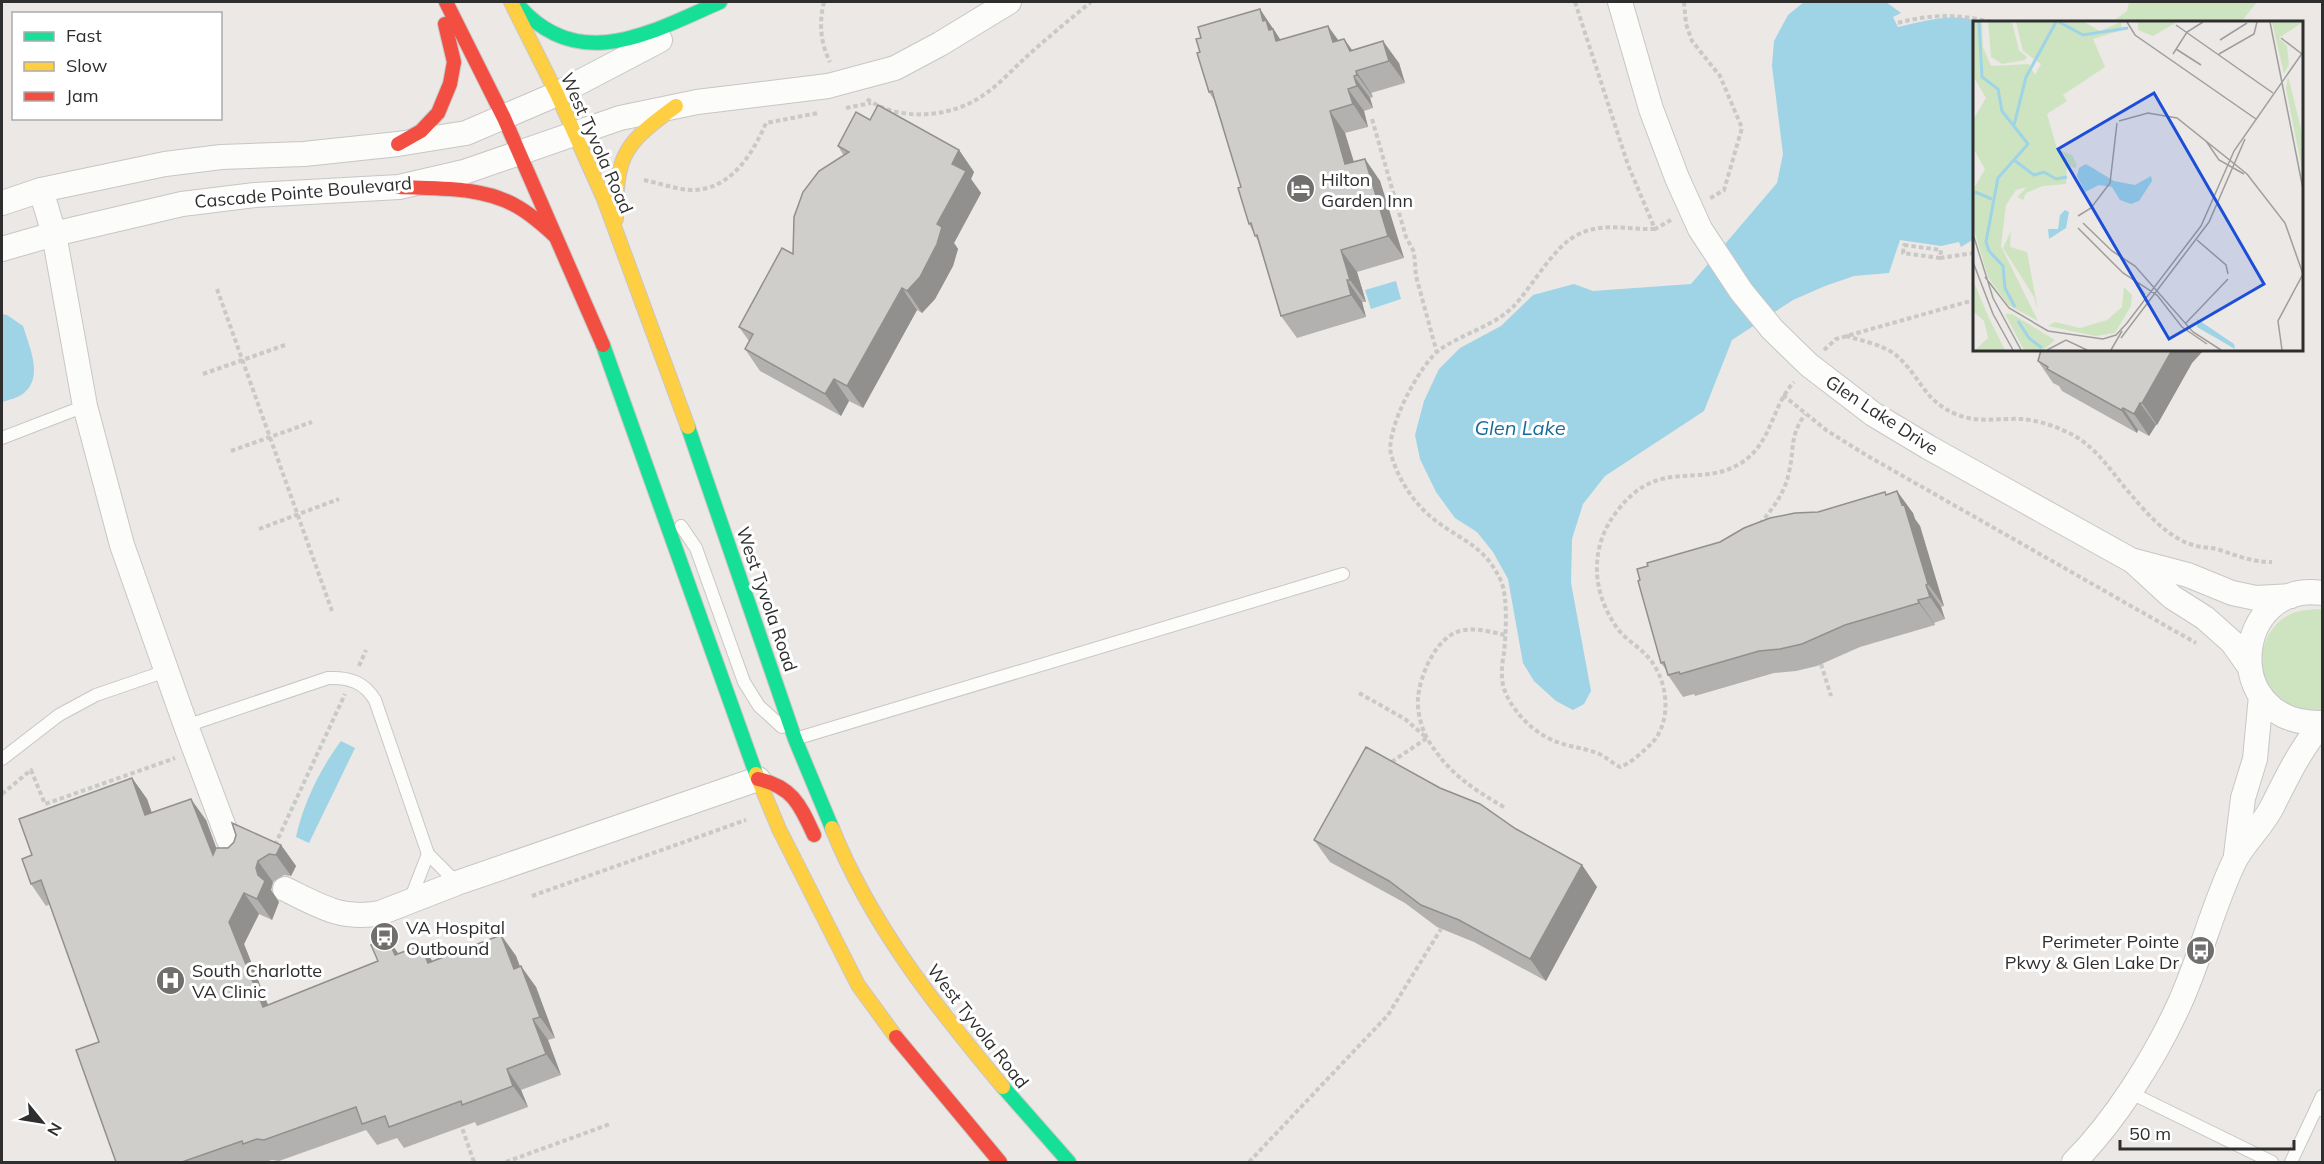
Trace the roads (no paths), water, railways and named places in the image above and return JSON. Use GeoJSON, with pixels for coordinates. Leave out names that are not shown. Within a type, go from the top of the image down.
{"type":"FeatureCollection","features":[{"type":"Feature","properties":{"kind":"main road"},"geometry":{"type":"LineString","coordinates":[[398,144],[421,131],[438,113],[450,84],[454,62],[440,2]]}},
{"type":"Feature","properties":{"kind":"main road"},"geometry":{"type":"LineString","coordinates":[[446,2],[504,118],[604,347],[779,829],[858,985],[902,1046],[1000,1162]]}},
{"type":"Feature","properties":{"kind":"main road"},"geometry":{"type":"LineString","coordinates":[[512,2],[539,27],[562,39],[598,45],[627,41],[720,2]]}},
{"type":"Feature","properties":{"kind":"main road","name":"West Tyvola Road"},"geometry":{"type":"LineString","coordinates":[[512,2],[575,133],[615,230],[703,466],[795,739],[834,834],[865,896],[902,958],[947,1020],[1069,1162]]}},
{"type":"Feature","properties":{"kind":"main road"},"geometry":{"type":"LineString","coordinates":[[615,230],[618,170],[630,147],[651,124],[676,106]]}},
{"type":"Feature","properties":{"kind":"main road"},"geometry":{"type":"LineString","coordinates":[[399,187],[459,190],[499,198],[529,213],[557,238]]}},
{"type":"Feature","properties":{"kind":"main road"},"geometry":{"type":"LineString","coordinates":[[759,779],[779,784],[792,793],[820,846]]}},
{"type":"Feature","properties":{"kind":"main road"},"geometry":{"type":"LineString","coordinates":[[866,927],[902,958]]}},
{"type":"Feature","properties":{"kind":"street"},"geometry":{"type":"LineString","coordinates":[[2,203],[41,190],[165,164],[221,158],[304,154],[398,144],[466,133],[557,94],[657,42],[720,2]]}},
{"type":"Feature","properties":{"kind":"street","name":"Cascade Pointe Boulevard"},"geometry":{"type":"LineString","coordinates":[[2,249],[54,234],[182,204],[255,195],[399,187],[464,172],[620,118],[676,106],[828,86],[895,68],[980,9],[1009,2]]}},
{"type":"Feature","properties":{"kind":"street","name":"Glen Lake Drive"},"geometry":{"type":"LineString","coordinates":[[1620,2],[1651,109],[1677,178],[1700,230],[1741,291],[1772,328],[1808,364],[1873,414],[1948,459],[2131,560],[2172,597],[2205,618],[2232,642],[2249,666]]}},
{"type":"Feature","properties":{"kind":"street"},"geometry":{"type":"LineString","coordinates":[[41,190],[54,234],[85,406],[122,545],[186,726],[228,838],[237,856]]}},
{"type":"Feature","properties":{"kind":"street","name":"Glen Lake Drive"},"geometry":{"type":"LineString","coordinates":[[2131,560],[2188,575],[2223,591],[2256,598],[2313,592],[2322,594]]}},
{"type":"Feature","properties":{"kind":"street"},"geometry":{"type":"LineString","coordinates":[[2291,596],[2271,608],[2256,626],[2249,645],[2249,666],[2254,686],[2266,703],[2282,715],[2301,722],[2322,723]]}},
{"type":"Feature","properties":{"kind":"street"},"geometry":{"type":"LineString","coordinates":[[2074,1162],[2142,1073],[2178,1007],[2235,860],[2243,798],[2255,759],[2261,696]]}},
{"type":"Feature","properties":{"kind":"street"},"geometry":{"type":"LineString","coordinates":[[2235,860],[2272,808],[2291,768],[2322,723]]}},
{"type":"Feature","properties":{"kind":"street"},"geometry":{"type":"LineString","coordinates":[[285,889],[327,909],[355,916],[380,913],[457,883],[759,779]]}},
{"type":"Feature","properties":{"kind":"lane"},"geometry":{"type":"LineString","coordinates":[[2,438],[85,406]]}},
{"type":"Feature","properties":{"kind":"lane"},"geometry":{"type":"LineString","coordinates":[[652,483],[696,548],[744,682],[759,706],[795,739],[1343,574]]}},
{"type":"Feature","properties":{"kind":"lane"},"geometry":{"type":"LineString","coordinates":[[2,759],[59,715],[96,695],[166,671]]}},
{"type":"Feature","properties":{"kind":"lane"},"geometry":{"type":"LineString","coordinates":[[186,726],[328,678],[352,680],[370,692],[375,700],[428,854],[457,883]]}},
{"type":"Feature","properties":{"kind":"lane"},"geometry":{"type":"LineString","coordinates":[[410,900],[428,854]]}},
{"type":"Feature","properties":{"kind":"lane"},"geometry":{"type":"LineString","coordinates":[[2129,1092],[2272,1162]]}},
{"type":"Feature","properties":{"kind":"lane"},"geometry":{"type":"LineString","coordinates":[[2291,1162],[2321,1105]]}},
{"type":"Feature","properties":{"kind":"water","name":"Glen Lake"},"geometry":{"type":"Polygon","coordinates":[[[1804,2],[1886,2],[1901,13],[1893,17],[1898,27],[1949,18],[1977,21],[1973,21],[1973,240],[1961,247],[1959,242],[1941,246],[1900,240],[1889,273],[1854,276],[1793,300],[1732,340],[1704,411],[1605,476],[1583,504],[1572,539],[1571,583],[1591,691],[1584,704],[1573,710],[1556,701],[1534,681],[1523,663],[1508,579],[1493,552],[1477,532],[1455,518],[1436,492],[1420,459],[1415,435],[1424,401],[1439,369],[1460,348],[1501,326],[1533,295],[1574,284],[1593,291],[1691,284],[1777,183],[1783,154],[1772,66],[1774,41],[1788,15],[1804,2]]]}},
{"type":"Feature","properties":{"kind":"water"},"geometry":{"type":"Polygon","coordinates":[[[1396,281],[1401,299],[1371,309],[1365,290],[1396,281]]]}},
{"type":"Feature","properties":{"kind":"water"},"geometry":{"type":"Polygon","coordinates":[[[2,314],[23,326],[34,370],[30,386],[24,393],[2,402],[2,314]]]}},
{"type":"Feature","properties":{"kind":"water"},"geometry":{"type":"Polygon","coordinates":[[[341,741],[355,748],[309,843],[296,837],[303,812],[313,787],[341,741]]]}},
{"type":"Feature","properties":{"kind":"place","name":"Hilton Garden Inn"},"geometry":{"type":"Point","coordinates":[1300,189]}},
{"type":"Feature","properties":{"kind":"place","name":"VA Hospital Outbound"},"geometry":{"type":"Point","coordinates":[385,937]}},
{"type":"Feature","properties":{"kind":"place","name":"Perimeter Pointe Pkwy & Glen Lake Dr"},"geometry":{"type":"Point","coordinates":[2200,951]}},
{"type":"Feature","properties":{"kind":"place","name":"South Charlotte VA Clinic"},"geometry":{"type":"Point","coordinates":[171,980]}}]}
